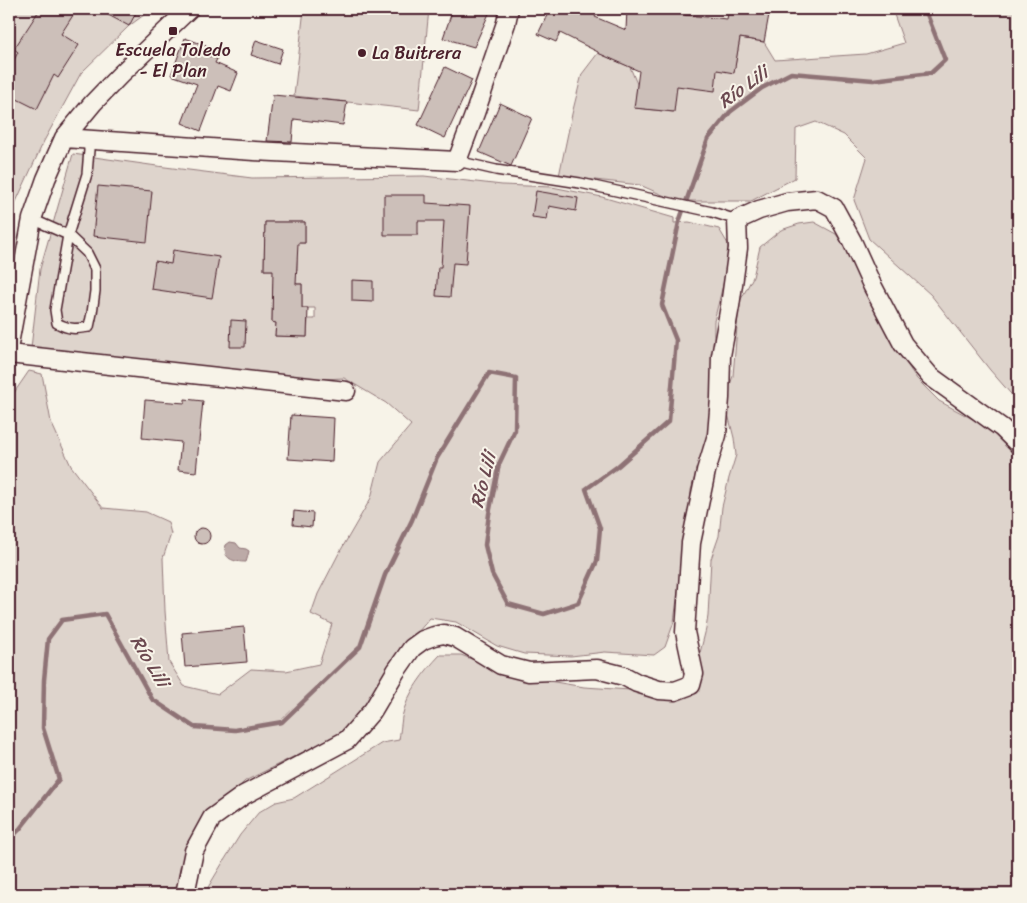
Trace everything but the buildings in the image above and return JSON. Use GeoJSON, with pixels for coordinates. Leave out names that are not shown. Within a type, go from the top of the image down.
{"type":"FeatureCollection","features":[{"type":"Feature","properties":{"kind":"street"},"geometry":{"type":"LineString","coordinates":[[9,344],[32,219],[46,179],[64,138],[120,74],[189,9]]}},
{"type":"Feature","properties":{"kind":"street"},"geometry":{"type":"LineString","coordinates":[[64,138],[254,151],[457,161],[506,23],[509,9]]}},
{"type":"Feature","properties":{"kind":"street"},"geometry":{"type":"LineString","coordinates":[[185,894],[194,851],[212,818],[244,795],[347,740],[373,710],[412,648],[423,640],[444,634],[455,637],[501,665],[529,672],[597,669],[624,676],[637,683],[660,690],[676,691],[691,685],[694,674],[686,632],[691,543],[706,471],[717,435],[721,356],[738,248],[737,220],[759,210],[787,202],[817,199],[834,208],[902,344],[930,376],[1002,428],[1018,444]]}},
{"type":"Feature","properties":{"kind":"street"},"geometry":{"type":"LineString","coordinates":[[9,354],[346,391]]}},
{"type":"Feature","properties":{"kind":"lane"},"geometry":{"type":"LineString","coordinates":[[32,219],[68,236],[87,253],[95,269],[95,291],[89,327],[67,329],[57,324],[55,310],[68,236],[87,174],[88,140]]}},
{"type":"Feature","properties":{"kind":"lane"},"geometry":{"type":"LineString","coordinates":[[457,161],[496,170],[580,183],[712,212],[737,220]]}},
{"type":"Feature","properties":{"kind":"shaded area"},"geometry":{"type":"Polygon","coordinates":[[[9,9],[152,9],[129,26],[81,73],[44,141],[9,217],[9,9]]]}},
{"type":"Feature","properties":{"kind":"shaded area","name":"La Buitrera"},"geometry":{"type":"Polygon","coordinates":[[[304,9],[429,9],[419,110],[294,96],[304,9]]]}},
{"type":"Feature","properties":{"kind":"shaded area"},"geometry":{"type":"Polygon","coordinates":[[[892,9],[1018,9],[1018,402],[990,370],[931,295],[869,239],[854,200],[867,158],[844,135],[816,122],[796,129],[795,178],[751,201],[674,200],[640,185],[559,176],[582,74],[598,53],[630,67],[637,84],[635,108],[673,112],[681,48],[734,72],[740,38],[764,42],[775,60],[866,54],[904,43],[892,9]]]}},
{"type":"Feature","properties":{"kind":"shaded area"},"geometry":{"type":"Polygon","coordinates":[[[73,154],[252,178],[424,176],[502,185],[552,187],[602,197],[674,218],[674,223],[689,222],[719,229],[728,244],[727,269],[714,321],[713,415],[691,490],[689,528],[674,622],[665,647],[654,655],[605,652],[571,656],[524,654],[497,646],[456,622],[430,618],[406,646],[367,713],[342,737],[301,753],[245,781],[209,816],[175,894],[9,894],[9,400],[29,371],[42,374],[51,422],[71,466],[103,508],[146,512],[168,522],[171,534],[163,558],[169,662],[184,686],[218,694],[251,669],[286,671],[319,664],[332,624],[311,614],[318,594],[371,498],[380,462],[411,425],[386,403],[344,378],[322,379],[270,375],[224,368],[31,348],[40,269],[73,154]],[[265,222],[264,270],[297,270],[297,258],[286,243],[305,243],[305,222],[265,222]],[[273,283],[272,322],[276,323],[275,336],[307,337],[308,319],[315,319],[315,308],[302,308],[302,284],[273,283]]]}},
{"type":"Feature","properties":{"kind":"shaded area"},"geometry":{"type":"Polygon","coordinates":[[[814,222],[836,234],[844,246],[864,283],[879,318],[895,347],[917,379],[939,401],[1018,445],[1018,894],[204,894],[240,835],[259,812],[276,802],[294,798],[382,743],[399,740],[404,708],[412,691],[440,655],[461,655],[514,675],[584,687],[646,691],[683,685],[699,657],[706,629],[711,559],[719,536],[722,507],[736,455],[726,397],[733,376],[739,303],[753,277],[760,247],[781,230],[799,224],[814,222]]]}},
{"type":"Feature","properties":{"kind":"shaded area"},"geometry":{"type":"Polygon","coordinates":[[[230,542],[236,543],[240,548],[249,551],[246,562],[227,557],[226,545],[230,542]]]}},
{"type":"Feature","properties":{"kind":"waterway","name":"Río Lili"},"geometry":{"type":"LineString","coordinates":[[9,840],[59,779],[43,728],[44,680],[48,639],[62,620],[105,614],[152,699],[194,727],[235,730],[282,722],[360,647],[385,575],[412,520],[437,458],[489,373],[516,378],[515,430],[499,464],[485,545],[492,574],[508,604],[544,614],[578,603],[597,561],[600,528],[586,489],[618,466],[669,421],[676,340],[662,305],[679,222],[708,139],[730,112],[762,88],[791,73],[873,80],[931,73],[945,60],[925,9]]}},
{"type":"Feature","properties":{"kind":"place","name":"Escuela Toledo - El Plan"},"geometry":{"type":"Point","coordinates":[173,31]}},
{"type":"Feature","properties":{"kind":"place","name":"La Buitrera"},"geometry":{"type":"Point","coordinates":[362,53]}}]}
